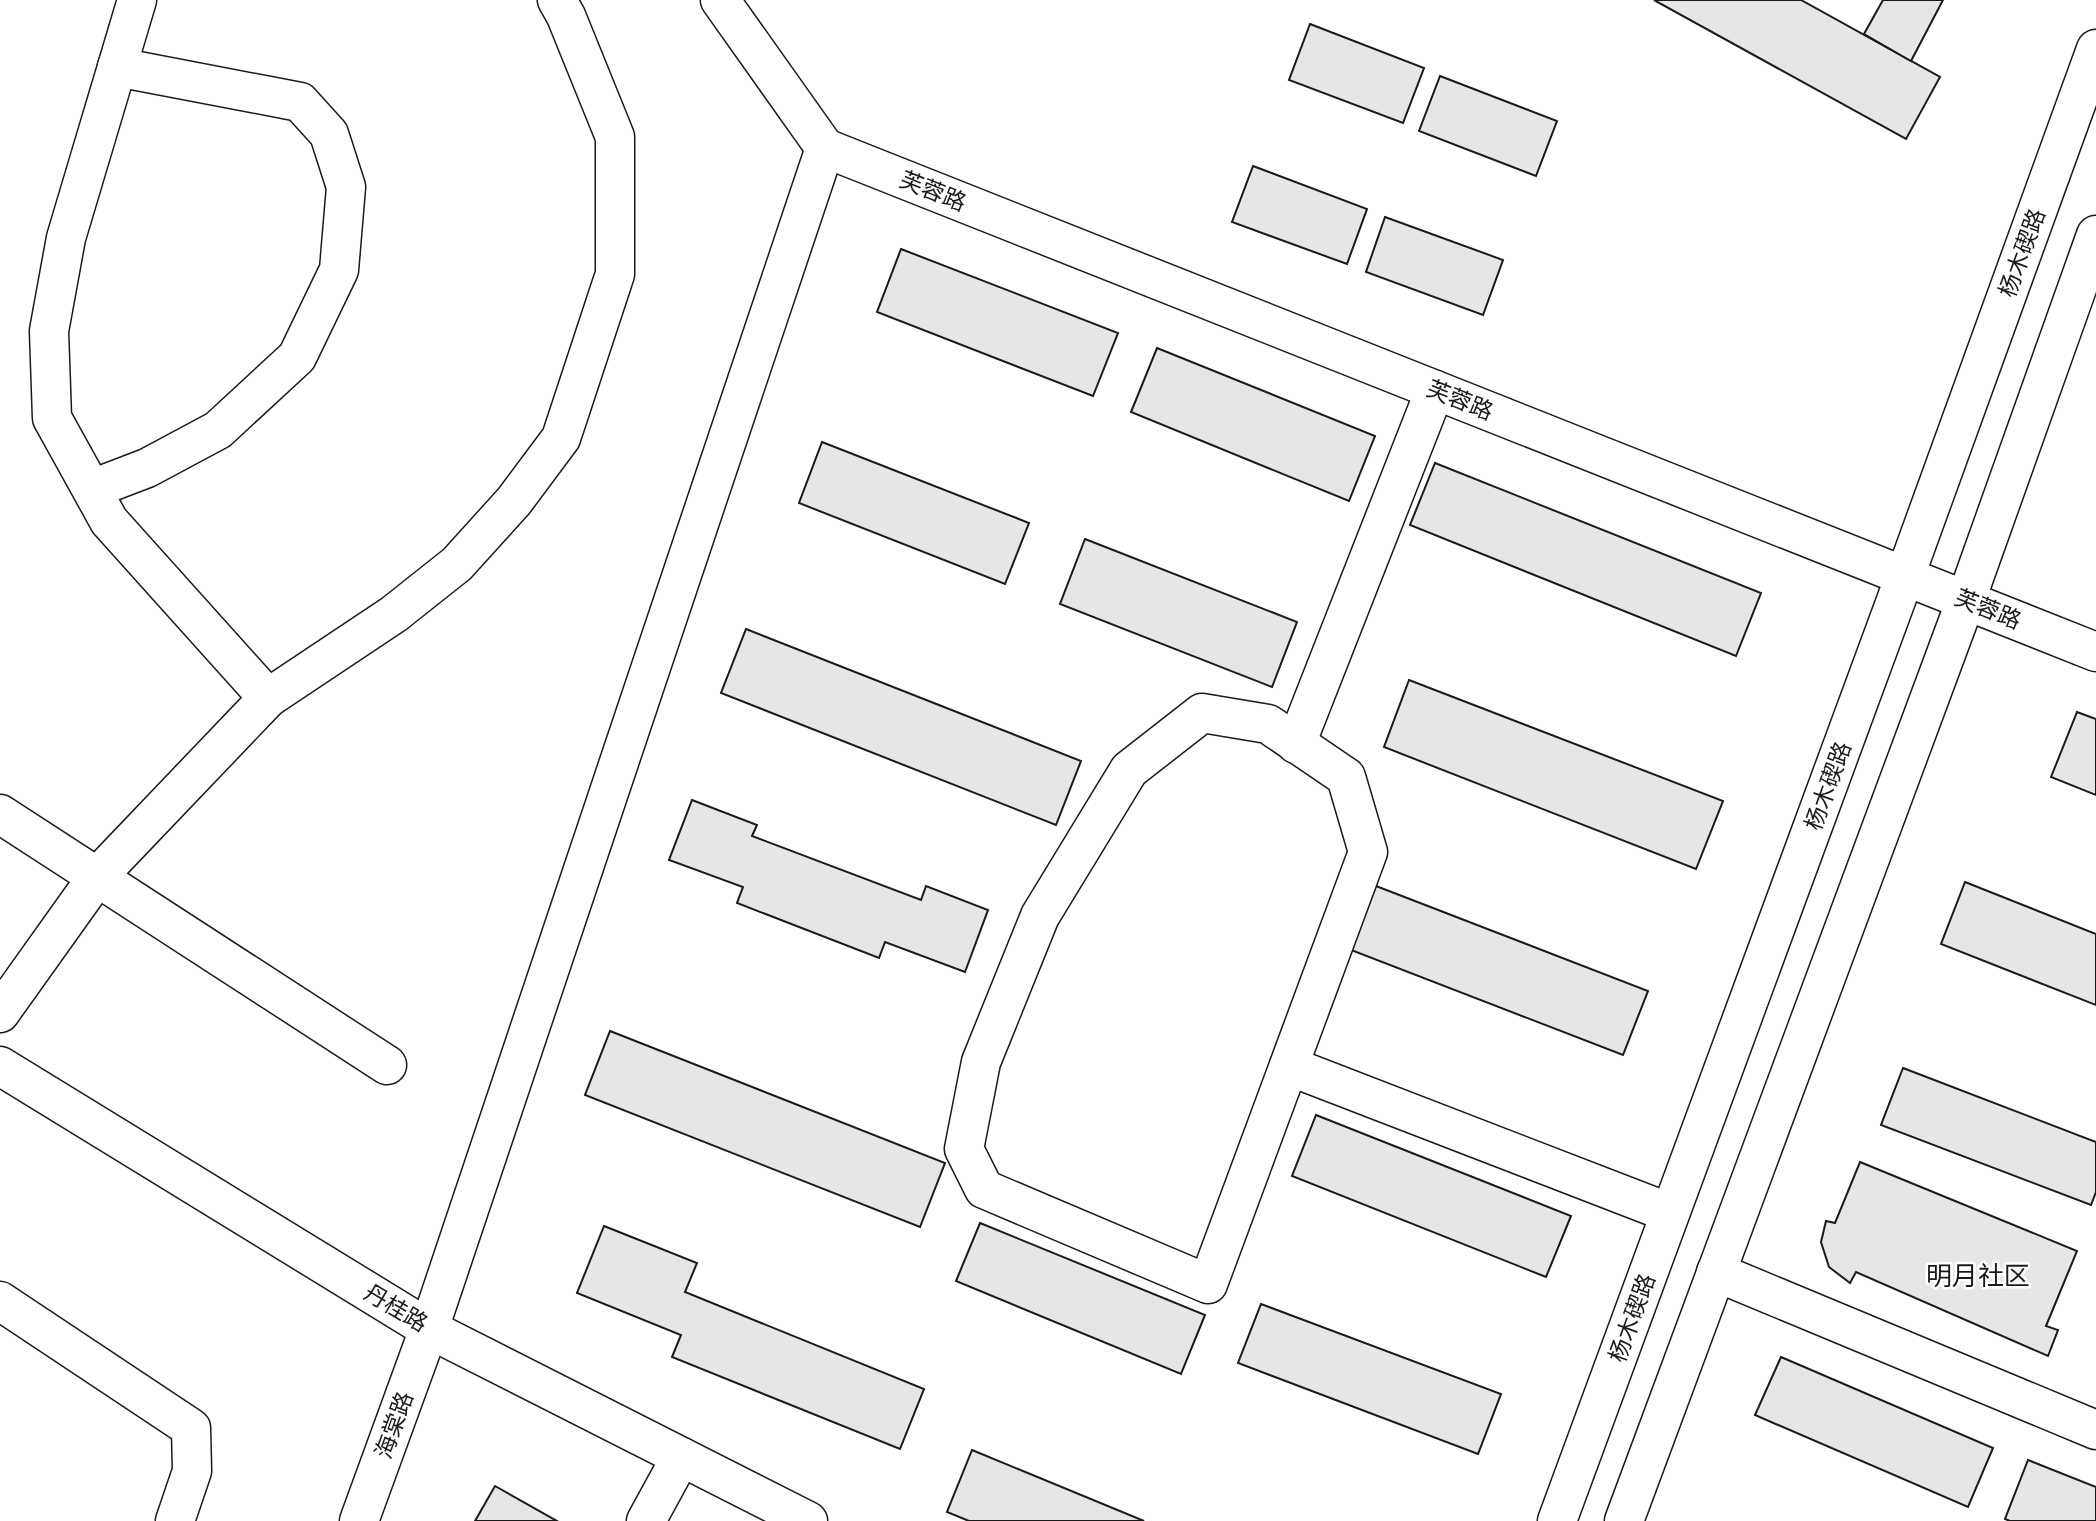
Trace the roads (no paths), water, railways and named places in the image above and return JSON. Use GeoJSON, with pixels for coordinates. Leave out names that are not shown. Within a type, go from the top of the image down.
{"type":"FeatureCollection","features":[{"type":"Feature","properties":{"kind":"street"},"geometry":{"type":"LineString","coordinates":[[137,0],[66,238],[49,331],[52,418],[109,521],[268,698]]}},
{"type":"Feature","properties":{"kind":"street"},"geometry":{"type":"LineString","coordinates":[[0,1013],[97,877],[268,698],[394,614],[457,564],[514,501],[561,438],[615,274],[615,137],[566,16],[556,0]]}},
{"type":"Feature","properties":{"kind":"street"},"geometry":{"type":"LineString","coordinates":[[720,0],[825,148]]}},
{"type":"Feature","properties":{"kind":"street","name":"杨木碶路"},"geometry":{"type":"LineString","coordinates":[[1556,1521],[1905,576],[2096,49]]}},
{"type":"Feature","properties":{"kind":"street"},"geometry":{"type":"LineString","coordinates":[[92,489],[147,468],[218,430],[296,357],[339,270],[346,187],[329,134],[300,102],[117,67]]}},
{"type":"Feature","properties":{"kind":"street","name":"芙蓉路"},"geometry":{"type":"LineString","coordinates":[[825,148],[2096,652]]}},
{"type":"Feature","properties":{"kind":"street","name":"海棠路"},"geometry":{"type":"LineString","coordinates":[[359,1521],[429,1329],[825,148]]}},
{"type":"Feature","properties":{"kind":"street"},"geometry":{"type":"LineString","coordinates":[[1624,1521],[1966,600],[2096,235]]}},
{"type":"Feature","properties":{"kind":"street"},"geometry":{"type":"LineString","coordinates":[[1296,744],[1435,390]]}},
{"type":"Feature","properties":{"kind":"street"},"geometry":{"type":"LineString","coordinates":[[1202,713],[1268,724],[1346,777],[1368,852],[1289,1066],[1208,1284],[985,1189],[964,1149],[981,1062],[1040,916],[1129,770],[1202,713]]}},
{"type":"Feature","properties":{"kind":"street"},"geometry":{"type":"LineString","coordinates":[[0,814],[387,1065]]}},
{"type":"Feature","properties":{"kind":"street","name":"丹桂路"},"geometry":{"type":"LineString","coordinates":[[0,1066],[429,1329],[808,1521]]}},
{"type":"Feature","properties":{"kind":"street"},"geometry":{"type":"LineString","coordinates":[[1289,1066],[1670,1213]]}},
{"type":"Feature","properties":{"kind":"street"},"geometry":{"type":"LineString","coordinates":[[1716,1272],[2096,1430]]}},
{"type":"Feature","properties":{"kind":"street"},"geometry":{"type":"LineString","coordinates":[[0,1301],[191,1428],[192,1471],[175,1521]]}},
{"type":"Feature","properties":{"kind":"street"},"geometry":{"type":"LineString","coordinates":[[646,1521],[681,1457]]}},
{"type":"Feature","properties":{"kind":"district","name":"明月社区"},"geometry":{"type":"Point","coordinates":[1978,1276]}}]}
